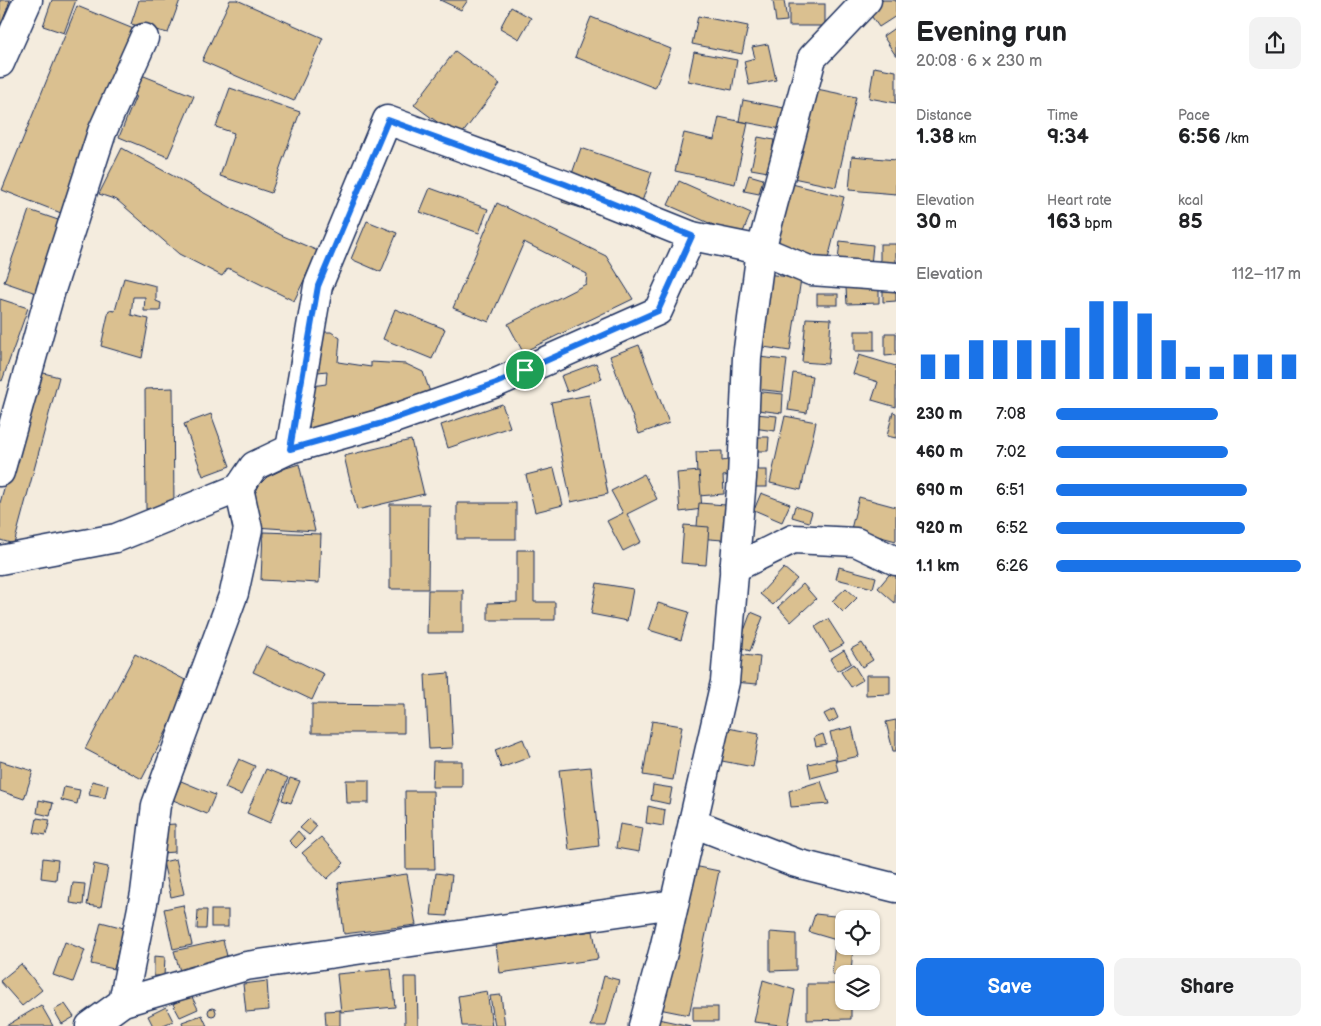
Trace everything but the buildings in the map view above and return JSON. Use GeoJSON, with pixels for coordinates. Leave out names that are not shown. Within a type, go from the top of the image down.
{"type":"FeatureCollection","features":[{"type":"Feature","properties":{"kind":"street"},"geometry":{"type":"LineString","coordinates":[[0,62],[28,0]]}},
{"type":"Feature","properties":{"kind":"street"},"geometry":{"type":"LineString","coordinates":[[643,1026],[664,949],[725,682],[742,478],[747,357],[761,250],[812,58],[867,0]]}},
{"type":"Feature","properties":{"kind":"street"},"geometry":{"type":"LineString","coordinates":[[0,472],[52,290],[102,132],[144,38]]}},
{"type":"Feature","properties":{"kind":"street"},"geometry":{"type":"LineString","coordinates":[[290,449],[318,286],[388,120],[565,184],[692,236],[761,250],[811,271],[896,277]]}},
{"type":"Feature","properties":{"kind":"street"},"geometry":{"type":"LineString","coordinates":[[0,560],[116,538],[239,488],[254,466],[290,449],[379,424],[496,383],[658,311],[692,236]]}},
{"type":"Feature","properties":{"kind":"street"},"geometry":{"type":"LineString","coordinates":[[123,1002],[145,893],[156,805],[234,593],[248,529],[239,488]]}},
{"type":"Feature","properties":{"kind":"street"},"geometry":{"type":"LineString","coordinates":[[734,568],[793,539],[856,542],[896,561]]}},
{"type":"Feature","properties":{"kind":"street"},"geometry":{"type":"LineString","coordinates":[[693,823],[796,862],[896,888]]}},
{"type":"Feature","properties":{"kind":"street"},"geometry":{"type":"LineString","coordinates":[[90,1026],[123,1002],[246,966],[674,904]]}},
{"type":"Feature","properties":{"kind":"route"},"geometry":{"type":"LineString","coordinates":[[388,120],[565,184],[692,236],[658,311],[525,370],[496,383],[379,424],[290,449],[318,286],[388,120]]}}]}
